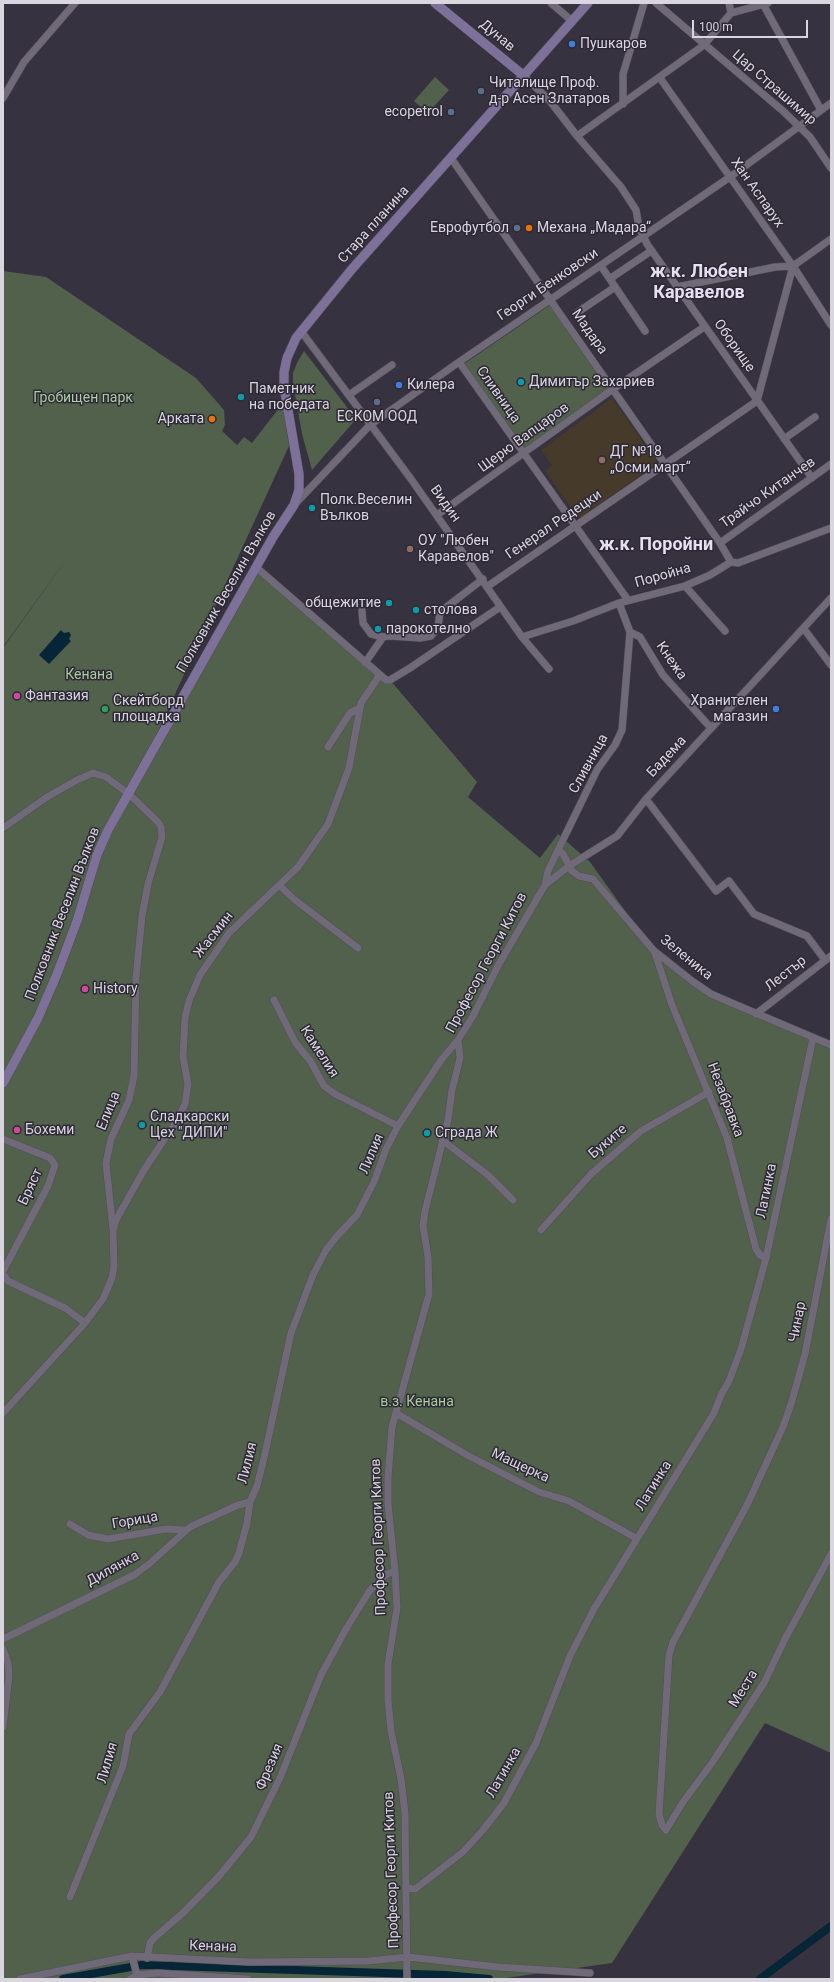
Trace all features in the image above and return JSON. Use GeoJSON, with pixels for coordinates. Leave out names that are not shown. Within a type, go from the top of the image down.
{"type":"FeatureCollection","features":[{"type":"Feature","properties":{"kind":"main road","name":"Дунав"},"geometry":{"type":"LineString","coordinates":[[435,3],[523,76]]}},
{"type":"Feature","properties":{"kind":"main road","name":"Стара планина"},"geometry":{"type":"LineString","coordinates":[[294,505],[299,490],[299,474],[285,401],[284,372],[287,358],[301,331],[352,269],[523,76],[569,18],[588,3]]}},
{"type":"Feature","properties":{"kind":"main road","name":"Полковник Веселин Вълков"},"geometry":{"type":"LineString","coordinates":[[3,1083],[48,995],[77,921],[97,855],[108,830],[257,568],[273,537],[294,505]]}},
{"type":"Feature","properties":{"kind":"street"},"geometry":{"type":"LineString","coordinates":[[3,98],[24,62],[75,3]]}},
{"type":"Feature","properties":{"kind":"street"},"geometry":{"type":"LineString","coordinates":[[551,3],[569,18]]}},
{"type":"Feature","properties":{"kind":"street"},"geometry":{"type":"LineString","coordinates":[[622,104],[623,74],[644,3]]}},
{"type":"Feature","properties":{"kind":"street","name":"Цар Страшимир"},"geometry":{"type":"LineString","coordinates":[[656,3],[800,127],[810,137],[831,168]]}},
{"type":"Feature","properties":{"kind":"street"},"geometry":{"type":"LineString","coordinates":[[729,3],[731,13]]}},
{"type":"Feature","properties":{"kind":"street"},"geometry":{"type":"LineString","coordinates":[[577,136],[704,45],[731,13],[765,4],[821,110]]}},
{"type":"Feature","properties":{"kind":"street","name":"Оборище"},"geometry":{"type":"LineString","coordinates":[[523,76],[550,101],[631,201],[644,236],[652,251],[704,327],[812,478]]}},
{"type":"Feature","properties":{"kind":"street","name":"Хан Аспарух"},"geometry":{"type":"LineString","coordinates":[[660,78],[793,266],[831,325]]}},
{"type":"Feature","properties":{"kind":"street","name":"Георги Бенковски"},"geometry":{"type":"LineString","coordinates":[[294,505],[370,425],[459,362],[730,177],[831,103]]}},
{"type":"Feature","properties":{"kind":"street","name":"Мадара"},"geometry":{"type":"LineString","coordinates":[[451,158],[666,464],[720,543],[731,562]]}},
{"type":"Feature","properties":{"kind":"street"},"geometry":{"type":"LineString","coordinates":[[677,287],[775,267],[793,266],[831,239]]}},
{"type":"Feature","properties":{"kind":"street"},"geometry":{"type":"LineString","coordinates":[[611,278],[652,251]]}},
{"type":"Feature","properties":{"kind":"street"},"geometry":{"type":"LineString","coordinates":[[601,266],[611,278],[615,287],[644,331]]}},
{"type":"Feature","properties":{"kind":"street"},"geometry":{"type":"LineString","coordinates":[[757,401],[793,266]]}},
{"type":"Feature","properties":{"kind":"street"},"geometry":{"type":"LineString","coordinates":[[578,312],[615,287]]}},
{"type":"Feature","properties":{"kind":"street","name":"Щерю Вапцаров"},"geometry":{"type":"LineString","coordinates":[[437,516],[613,389],[704,327]]}},
{"type":"Feature","properties":{"kind":"street","name":"Видин"},"geometry":{"type":"LineString","coordinates":[[301,331],[483,579],[500,607],[522,637],[549,669]]}},
{"type":"Feature","properties":{"kind":"street","name":"Сливница"},"geometry":{"type":"LineString","coordinates":[[459,362],[628,600]]}},
{"type":"Feature","properties":{"kind":"street"},"geometry":{"type":"LineString","coordinates":[[347,392],[392,365]]}},
{"type":"Feature","properties":{"kind":"street","name":"Генерал Редецки"},"geometry":{"type":"LineString","coordinates":[[488,586],[576,527],[757,401]]}},
{"type":"Feature","properties":{"kind":"street"},"geometry":{"type":"LineString","coordinates":[[784,439],[815,417]]}},
{"type":"Feature","properties":{"kind":"street","name":"Трайчо Китанчев"},"geometry":{"type":"LineString","coordinates":[[720,543],[831,464]]}},
{"type":"Feature","properties":{"kind":"street","name":"Поройна"},"geometry":{"type":"LineString","coordinates":[[522,637],[573,621],[628,600],[685,586],[710,575],[731,562],[738,563],[831,528]]}},
{"type":"Feature","properties":{"kind":"street"},"geometry":{"type":"LineString","coordinates":[[257,568],[379,676],[386,680],[394,678],[500,607]]}},
{"type":"Feature","properties":{"kind":"street"},"geometry":{"type":"LineString","coordinates":[[362,612],[363,623],[371,634],[383,637],[420,638],[431,636],[438,627],[440,612],[483,579]]}},
{"type":"Feature","properties":{"kind":"street"},"geometry":{"type":"LineString","coordinates":[[685,586],[725,631]]}},
{"type":"Feature","properties":{"kind":"street","name":"Бадема"},"geometry":{"type":"LineString","coordinates":[[545,885],[568,866],[617,836],[646,799],[831,598]]}},
{"type":"Feature","properties":{"kind":"street","name":"Сливница"},"geometry":{"type":"LineString","coordinates":[[545,885],[548,871],[597,770],[616,745],[622,730],[630,632],[619,603]]}},
{"type":"Feature","properties":{"kind":"street"},"geometry":{"type":"LineString","coordinates":[[804,629],[831,665]]}},
{"type":"Feature","properties":{"kind":"street","name":"Кнежа"},"geometry":{"type":"LineString","coordinates":[[630,632],[640,637],[663,676],[711,728]]}},
{"type":"Feature","properties":{"kind":"street"},"geometry":{"type":"LineString","coordinates":[[365,663],[383,637]]}},
{"type":"Feature","properties":{"kind":"street","name":"Жасмин"},"geometry":{"type":"LineString","coordinates":[[113,1230],[116,1220],[151,1160],[179,1117],[185,1104],[188,1084],[183,1056],[185,1018],[189,1001],[200,974],[229,933],[280,886],[298,867],[328,824],[345,780],[360,708],[365,695],[379,676]]}},
{"type":"Feature","properties":{"kind":"street"},"geometry":{"type":"LineString","coordinates":[[328,746],[350,713],[360,708]]}},
{"type":"Feature","properties":{"kind":"street","name":"Елица"},"geometry":{"type":"LineString","coordinates":[[3,828],[47,797],[89,774],[99,774],[106,777],[129,794],[158,822],[161,827],[162,837],[148,884],[142,916],[136,978],[134,1076],[128,1100],[111,1139],[106,1163],[113,1230],[114,1266],[112,1278],[103,1299],[85,1323],[3,1413]]}},
{"type":"Feature","properties":{"kind":"street"},"geometry":{"type":"LineString","coordinates":[[646,799],[716,891],[729,881],[754,914],[807,936],[828,958]]}},
{"type":"Feature","properties":{"kind":"street","name":"Зеленика"},"geometry":{"type":"LineString","coordinates":[[558,850],[563,854],[568,866],[575,874],[593,879],[654,951],[692,981],[711,994],[831,1045]]}},
{"type":"Feature","properties":{"kind":"street","name":"Професор Георги Китов"},"geometry":{"type":"LineString","coordinates":[[407,1979],[408,1958],[405,1813],[401,1779],[391,1731],[388,1700],[388,1664],[397,1608],[389,1511],[388,1478],[392,1427],[428,1300],[430,1280],[424,1219],[460,1058],[458,1040],[472,1016],[498,964],[545,885]]}},
{"type":"Feature","properties":{"kind":"street"},"geometry":{"type":"LineString","coordinates":[[280,886],[295,900],[358,948]]}},
{"type":"Feature","properties":{"kind":"street","name":"Незабравка"},"geometry":{"type":"LineString","coordinates":[[654,951],[672,1006],[727,1138],[756,1249],[760,1255],[766,1258]]}},
{"type":"Feature","properties":{"kind":"street","name":"Лестър"},"geometry":{"type":"LineString","coordinates":[[756,1014],[828,958]]}},
{"type":"Feature","properties":{"kind":"street","name":"Камелия"},"geometry":{"type":"LineString","coordinates":[[274,1000],[295,1042],[311,1062],[324,1086],[335,1094],[398,1126]]}},
{"type":"Feature","properties":{"kind":"street","name":"Латинка"},"geometry":{"type":"LineString","coordinates":[[407,1888],[415,1889],[463,1852],[483,1830],[504,1802],[536,1743],[570,1656],[587,1622],[636,1538],[660,1502],[714,1413],[721,1395],[729,1381],[741,1349],[766,1258],[813,1038]]}},
{"type":"Feature","properties":{"kind":"street","name":"Лилия"},"geometry":{"type":"LineString","coordinates":[[70,1898],[123,1766],[129,1734],[160,1692],[219,1582],[235,1562],[248,1524],[250,1502],[257,1486],[264,1458],[284,1358],[296,1316],[313,1275],[326,1250],[357,1215],[364,1203],[386,1148],[398,1126],[441,1060],[458,1040]]}},
{"type":"Feature","properties":{"kind":"street","name":"Буките"},"geometry":{"type":"LineString","coordinates":[[540,1230],[591,1174],[641,1131],[709,1092]]}},
{"type":"Feature","properties":{"kind":"street","name":"Бряст"},"geometry":{"type":"LineString","coordinates":[[3,1139],[50,1158],[55,1165],[48,1186],[3,1273],[8,1281],[65,1308],[85,1323]]}},
{"type":"Feature","properties":{"kind":"street"},"geometry":{"type":"LineString","coordinates":[[442,1140],[488,1176],[513,1200]]}},
{"type":"Feature","properties":{"kind":"street","name":"Чинар"},"geometry":{"type":"LineString","coordinates":[[666,1830],[662,1825],[660,1814],[667,1670],[673,1642],[747,1505],[783,1427],[805,1354],[831,1220]]}},
{"type":"Feature","properties":{"kind":"street","name":"Мащерка"},"geometry":{"type":"LineString","coordinates":[[396,1413],[467,1455],[539,1492],[569,1501],[636,1538]]}},
{"type":"Feature","properties":{"kind":"street","name":"Дилянка"},"geometry":{"type":"LineString","coordinates":[[3,1639],[134,1575],[149,1564],[184,1530],[238,1505],[250,1502]]}},
{"type":"Feature","properties":{"kind":"street","name":"Горица"},"geometry":{"type":"LineString","coordinates":[[70,1524],[88,1535],[108,1539],[166,1529],[184,1530]]}},
{"type":"Feature","properties":{"kind":"street","name":"Места"},"geometry":{"type":"LineString","coordinates":[[666,1830],[683,1802],[712,1763],[764,1683],[785,1638],[831,1554]]}},
{"type":"Feature","properties":{"kind":"street","name":"Фрезия"},"geometry":{"type":"LineString","coordinates":[[147,1958],[150,1943],[154,1938],[184,1912],[220,1875],[251,1837],[280,1778],[322,1676],[346,1629],[370,1590],[387,1574],[395,1571]]}},
{"type":"Feature","properties":{"kind":"street"},"geometry":{"type":"LineString","coordinates":[[3,1649],[8,1663],[9,1676],[3,1727]]}},
{"type":"Feature","properties":{"kind":"street"},"geometry":{"type":"LineString","coordinates":[[132,1956],[134,1977]]}},
{"type":"Feature","properties":{"kind":"street","name":"Кенана"},"geometry":{"type":"LineString","coordinates":[[20,1979],[132,1956],[147,1958],[249,1962],[388,1960],[408,1958],[498,1967],[590,1973]]}},
{"type":"Feature","properties":{"kind":"street","name":"Кенана"},"geometry":{"type":"LineString","coordinates":[[134,1977],[157,1973],[248,1979]]}},
{"type":"Feature","properties":{"kind":"shaded area","name":"ДГ №18 „Осми март“"},"geometry":{"type":"Polygon","coordinates":[[[612,398],[658,463],[579,519],[545,471],[552,465],[541,450],[612,398]]]}},
{"type":"Feature","properties":{"kind":"green space"},"geometry":{"type":"Polygon","coordinates":[[[435,77],[449,90],[428,113],[414,101],[435,77]]]}},
{"type":"Feature","properties":{"kind":"green space","name":"в.з. Кенана"},"geometry":{"type":"Polygon","coordinates":[[[3,271],[46,277],[196,378],[224,410],[225,425],[222,431],[237,445],[244,437],[252,443],[283,403],[289,446],[131,790],[257,568],[390,680],[477,782],[468,797],[540,858],[558,834],[590,862],[654,951],[692,981],[831,1045],[831,1753],[765,1723],[612,1963],[499,1979],[3,1979],[3,648],[71,553],[3,647],[3,271]]]}},
{"type":"Feature","properties":{"kind":"green space"},"geometry":{"type":"Polygon","coordinates":[[[550,305],[609,390],[525,450],[464,364],[550,305]]]}},
{"type":"Feature","properties":{"kind":"green space"},"geometry":{"type":"Polygon","coordinates":[[[304,351],[356,419],[312,470],[302,434],[293,383],[293,373],[304,351]]]}},
{"type":"Feature","properties":{"kind":"water"},"geometry":{"type":"Polygon","coordinates":[[[61,630],[64,633],[69,632],[71,635],[69,639],[71,641],[49,664],[39,655],[61,630]]]}},
{"type":"Feature","properties":{"kind":"waterway"},"geometry":{"type":"LineString","coordinates":[[760,1979],[831,1926]]}},
{"type":"Feature","properties":{"kind":"waterway"},"geometry":{"type":"LineString","coordinates":[[63,1979],[142,1965],[445,1975],[489,1979]]}},
{"type":"Feature","properties":{"kind":"place","name":"Пушкаров"},"geometry":{"type":"Point","coordinates":[572,44]}},
{"type":"Feature","properties":{"kind":"place","name":"Читалище Проф. д-р Асен Златаров"},"geometry":{"type":"Point","coordinates":[481,91]}},
{"type":"Feature","properties":{"kind":"place","name":"ecopetrol"},"geometry":{"type":"Point","coordinates":[451,112]}},
{"type":"Feature","properties":{"kind":"place","name":"Еврофутбол"},"geometry":{"type":"Point","coordinates":[517,228]}},
{"type":"Feature","properties":{"kind":"place","name":"Механа „Мадара“"},"geometry":{"type":"Point","coordinates":[529,228]}},
{"type":"Feature","properties":{"kind":"place","name":"Димитър Захариев"},"geometry":{"type":"Point","coordinates":[521,382]}},
{"type":"Feature","properties":{"kind":"place","name":"Килера"},"geometry":{"type":"Point","coordinates":[399,385]}},
{"type":"Feature","properties":{"kind":"place","name":"Паметник на победата"},"geometry":{"type":"Point","coordinates":[241,397]}},
{"type":"Feature","properties":{"kind":"place","name":"ЕСКОМ ООД"},"geometry":{"type":"Point","coordinates":[377,402]}},
{"type":"Feature","properties":{"kind":"place","name":"Арката"},"geometry":{"type":"Point","coordinates":[212,419]}},
{"type":"Feature","properties":{"kind":"place","name":"ДГ №18 „Осми март“"},"geometry":{"type":"Point","coordinates":[602,460]}},
{"type":"Feature","properties":{"kind":"place","name":"Полк.Веселин Вълков"},"geometry":{"type":"Point","coordinates":[312,508]}},
{"type":"Feature","properties":{"kind":"place","name":"ОУ \"Любен Каравелов\""},"geometry":{"type":"Point","coordinates":[410,549]}},
{"type":"Feature","properties":{"kind":"place","name":"общежитие"},"geometry":{"type":"Point","coordinates":[389,603]}},
{"type":"Feature","properties":{"kind":"place","name":"столова"},"geometry":{"type":"Point","coordinates":[416,610]}},
{"type":"Feature","properties":{"kind":"place","name":"парокотелно"},"geometry":{"type":"Point","coordinates":[378,629]}},
{"type":"Feature","properties":{"kind":"place","name":"Фантазия"},"geometry":{"type":"Point","coordinates":[17,696]}},
{"type":"Feature","properties":{"kind":"place","name":"Скейтборд площадка"},"geometry":{"type":"Point","coordinates":[105,709]}},
{"type":"Feature","properties":{"kind":"place","name":"Хранителен магазин"},"geometry":{"type":"Point","coordinates":[776,709]}},
{"type":"Feature","properties":{"kind":"place","name":"History"},"geometry":{"type":"Point","coordinates":[85,989]}},
{"type":"Feature","properties":{"kind":"place","name":"Сладкарски Цех \"ДИПИ\""},"geometry":{"type":"Point","coordinates":[142,1125]}},
{"type":"Feature","properties":{"kind":"place","name":"Бохеми"},"geometry":{"type":"Point","coordinates":[17,1130]}},
{"type":"Feature","properties":{"kind":"place","name":"Сграда Ж"},"geometry":{"type":"Point","coordinates":[427,1133]}},
{"type":"Feature","properties":{"kind":"district","name":"ж.к. Любен Каравелов"},"geometry":{"type":"Point","coordinates":[699,282]}},
{"type":"Feature","properties":{"kind":"district","name":"ж.к. Поройни"},"geometry":{"type":"Point","coordinates":[656,545]}},
{"type":"Feature","properties":{"kind":"park label","name":"Гробищен парк"},"geometry":{"type":"Point","coordinates":[83,398]}}]}
